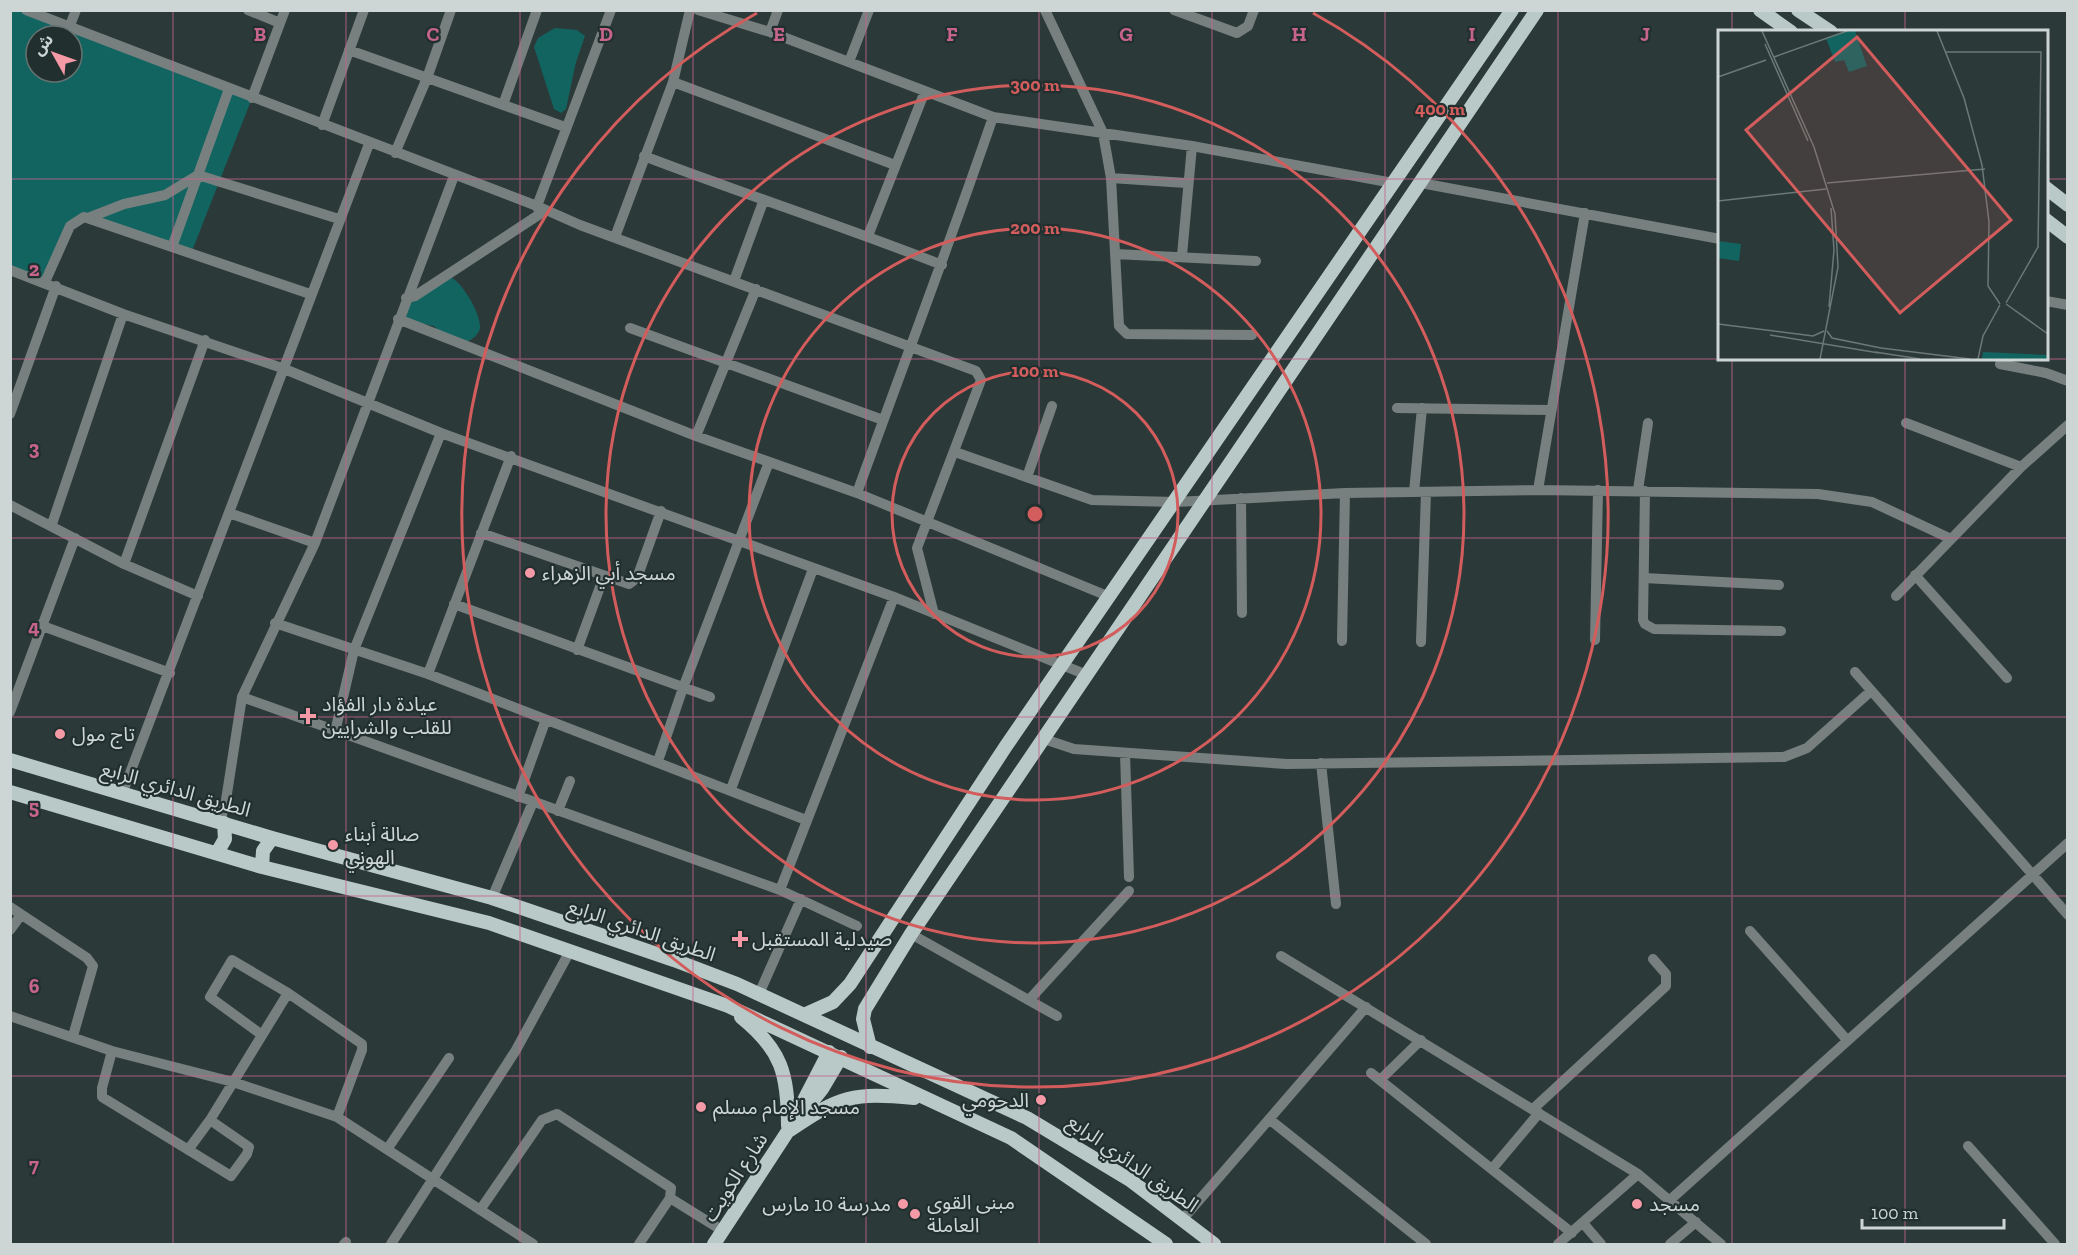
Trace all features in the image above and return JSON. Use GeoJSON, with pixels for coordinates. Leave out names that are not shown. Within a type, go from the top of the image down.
{"type":"FeatureCollection","features":[{"type":"Feature","properties":{"kind":"main road"},"geometry":{"type":"LineString","coordinates":[[804,1015],[833,1002],[850,984],[1006,746],[1176,502],[1512,10]]}},
{"type":"Feature","properties":{"kind":"main road"},"geometry":{"type":"LineString","coordinates":[[870,1047],[863,1019],[866,1009],[911,934],[1537,10]]}},
{"type":"Feature","properties":{"kind":"main road"},"geometry":{"type":"LineString","coordinates":[[1760,10],[1788,30]]}},
{"type":"Feature","properties":{"kind":"main road"},"geometry":{"type":"LineString","coordinates":[[1798,10],[1828,30]]}},
{"type":"Feature","properties":{"kind":"main road"},"geometry":{"type":"LineString","coordinates":[[2048,190],[2067,205]]}},
{"type":"Feature","properties":{"kind":"main road"},"geometry":{"type":"LineString","coordinates":[[2048,222],[2067,237]]}},
{"type":"Feature","properties":{"kind":"main road","name":"الطريق الدائري الرابع"},"geometry":{"type":"LineString","coordinates":[[10,760],[272,838],[492,898],[674,960],[759,994],[1057,1134],[1130,1180],[1214,1245]]}},
{"type":"Feature","properties":{"kind":"main road"},"geometry":{"type":"LineString","coordinates":[[10,792],[262,867],[489,923],[728,1006],[1011,1138],[1166,1245]]}},
{"type":"Feature","properties":{"kind":"main road"},"geometry":{"type":"LineString","coordinates":[[217,853],[225,839],[222,823]]}},
{"type":"Feature","properties":{"kind":"main road"},"geometry":{"type":"LineString","coordinates":[[262,867],[263,851],[272,838]]}},
{"type":"Feature","properties":{"kind":"main road"},"geometry":{"type":"LineString","coordinates":[[728,1006],[763,1036],[778,1056],[786,1079],[788,1131]]}},
{"type":"Feature","properties":{"kind":"main road","name":"شارع الكويت"},"geometry":{"type":"LineString","coordinates":[[714,1245],[835,1054]]}},
{"type":"Feature","properties":{"kind":"main road"},"geometry":{"type":"LineString","coordinates":[[788,1131],[819,1111],[849,1097],[870,1094],[921,1098]]}},
{"type":"Feature","properties":{"kind":"street"},"geometry":{"type":"LineString","coordinates":[[26,10],[59,24]]}},
{"type":"Feature","properties":{"kind":"street"},"geometry":{"type":"LineString","coordinates":[[71,24],[76,10]]}},
{"type":"Feature","properties":{"kind":"street"},"geometry":{"type":"LineString","coordinates":[[248,10],[280,24]]}},
{"type":"Feature","properties":{"kind":"street"},"geometry":{"type":"LineString","coordinates":[[252,98],[285,10]]}},
{"type":"Feature","properties":{"kind":"street"},"geometry":{"type":"LineString","coordinates":[[322,125],[364,10]]}},
{"type":"Feature","properties":{"kind":"street"},"geometry":{"type":"LineString","coordinates":[[394,153],[427,78],[451,10]]}},
{"type":"Feature","properties":{"kind":"street"},"geometry":{"type":"LineString","coordinates":[[503,105],[537,10]]}},
{"type":"Feature","properties":{"kind":"street"},"geometry":{"type":"LineString","coordinates":[[406,298],[540,214],[537,206],[610,10]]}},
{"type":"Feature","properties":{"kind":"street"},"geometry":{"type":"LineString","coordinates":[[615,237],[673,82],[690,10]]}},
{"type":"Feature","properties":{"kind":"street"},"geometry":{"type":"LineString","coordinates":[[698,10],[770,32],[993,117],[1192,146],[1393,183]]}},
{"type":"Feature","properties":{"kind":"street"},"geometry":{"type":"LineString","coordinates":[[770,32],[778,10]]}},
{"type":"Feature","properties":{"kind":"street"},"geometry":{"type":"LineString","coordinates":[[849,62],[869,10]]}},
{"type":"Feature","properties":{"kind":"street"},"geometry":{"type":"LineString","coordinates":[[1045,10],[1103,133],[1110,178],[1119,326],[1127,334],[1252,334]]}},
{"type":"Feature","properties":{"kind":"street"},"geometry":{"type":"LineString","coordinates":[[1174,10],[1237,33],[1248,26],[1254,10]]}},
{"type":"Feature","properties":{"kind":"street"},"geometry":{"type":"LineString","coordinates":[[84,34],[453,176],[909,346],[980,375],[981,380],[927,522],[917,555],[934,614]]}},
{"type":"Feature","properties":{"kind":"street"},"geometry":{"type":"LineString","coordinates":[[349,50],[565,127]]}},
{"type":"Feature","properties":{"kind":"street"},"geometry":{"type":"LineString","coordinates":[[673,82],[895,165]]}},
{"type":"Feature","properties":{"kind":"street"},"geometry":{"type":"LineString","coordinates":[[172,247],[229,89]]}},
{"type":"Feature","properties":{"kind":"street"},"geometry":{"type":"LineString","coordinates":[[868,236],[925,91]]}},
{"type":"Feature","properties":{"kind":"street"},"geometry":{"type":"LineString","coordinates":[[857,493],[909,346],[942,265],[993,117]]}},
{"type":"Feature","properties":{"kind":"street"},"geometry":{"type":"LineString","coordinates":[[123,794],[310,294],[369,144]]}},
{"type":"Feature","properties":{"kind":"street"},"geometry":{"type":"LineString","coordinates":[[1182,255],[1186,183],[1192,146]]}},
{"type":"Feature","properties":{"kind":"street"},"geometry":{"type":"LineString","coordinates":[[644,156],[764,202],[868,236],[942,265]]}},
{"type":"Feature","properties":{"kind":"street"},"geometry":{"type":"LineString","coordinates":[[88,218],[124,204],[165,195],[198,175],[339,219]]}},
{"type":"Feature","properties":{"kind":"street"},"geometry":{"type":"LineString","coordinates":[[222,823],[242,698],[275,623],[315,543],[453,176]]}},
{"type":"Feature","properties":{"kind":"street"},"geometry":{"type":"LineString","coordinates":[[1110,178],[1186,183]]}},
{"type":"Feature","properties":{"kind":"street"},"geometry":{"type":"LineString","coordinates":[[1421,183],[1718,239]]}},
{"type":"Feature","properties":{"kind":"street"},"geometry":{"type":"LineString","coordinates":[[734,281],[764,202]]}},
{"type":"Feature","properties":{"kind":"street"},"geometry":{"type":"LineString","coordinates":[[1538,490],[1585,213]]}},
{"type":"Feature","properties":{"kind":"street"},"geometry":{"type":"LineString","coordinates":[[45,282],[70,226],[79,218],[88,218],[310,294]]}},
{"type":"Feature","properties":{"kind":"street"},"geometry":{"type":"LineString","coordinates":[[1115,254],[1182,255],[1256,261]]}},
{"type":"Feature","properties":{"kind":"street"},"geometry":{"type":"LineString","coordinates":[[10,270],[123,314],[282,368],[441,433],[511,456],[894,597],[1087,675]]}},
{"type":"Feature","properties":{"kind":"street"},"geometry":{"type":"LineString","coordinates":[[10,414],[56,286]]}},
{"type":"Feature","properties":{"kind":"street"},"geometry":{"type":"LineString","coordinates":[[696,436],[756,289]]}},
{"type":"Feature","properties":{"kind":"street"},"geometry":{"type":"LineString","coordinates":[[2048,301],[2067,305]]}},
{"type":"Feature","properties":{"kind":"street"},"geometry":{"type":"LineString","coordinates":[[51,524],[123,314]]}},
{"type":"Feature","properties":{"kind":"street"},"geometry":{"type":"LineString","coordinates":[[398,319],[696,436],[857,493],[1110,597]]}},
{"type":"Feature","properties":{"kind":"street"},"geometry":{"type":"LineString","coordinates":[[630,328],[883,420]]}},
{"type":"Feature","properties":{"kind":"street"},"geometry":{"type":"LineString","coordinates":[[124,564],[205,340]]}},
{"type":"Feature","properties":{"kind":"street"},"geometry":{"type":"LineString","coordinates":[[2000,364],[2046,373],[2067,381]]}},
{"type":"Feature","properties":{"kind":"street"},"geometry":{"type":"LineString","coordinates":[[1027,477],[1052,406]]}},
{"type":"Feature","properties":{"kind":"street"},"geometry":{"type":"LineString","coordinates":[[1396,408],[1551,410]]}},
{"type":"Feature","properties":{"kind":"street"},"geometry":{"type":"LineString","coordinates":[[1414,492],[1422,408]]}},
{"type":"Feature","properties":{"kind":"street"},"geometry":{"type":"LineString","coordinates":[[1648,423],[1641,491],[1643,620],[1649,628],[1781,632]]}},
{"type":"Feature","properties":{"kind":"street"},"geometry":{"type":"LineString","coordinates":[[1906,423],[2021,466]]}},
{"type":"Feature","properties":{"kind":"street"},"geometry":{"type":"LineString","coordinates":[[1896,596],[1949,538],[2021,466],[2067,426]]}},
{"type":"Feature","properties":{"kind":"street"},"geometry":{"type":"LineString","coordinates":[[335,732],[354,650],[441,433]]}},
{"type":"Feature","properties":{"kind":"street"},"geometry":{"type":"LineString","coordinates":[[955,452],[1092,500],[1176,502],[1345,493],[1538,490],[1818,494],[1854,498],[1891,510],[1949,538]]}},
{"type":"Feature","properties":{"kind":"street"},"geometry":{"type":"LineString","coordinates":[[428,674],[511,456]]}},
{"type":"Feature","properties":{"kind":"street"},"geometry":{"type":"LineString","coordinates":[[658,761],[683,687],[769,462]]}},
{"type":"Feature","properties":{"kind":"street"},"geometry":{"type":"LineString","coordinates":[[1595,640],[1598,490]]}},
{"type":"Feature","properties":{"kind":"street"},"geometry":{"type":"LineString","coordinates":[[1421,642],[1426,492]]}},
{"type":"Feature","properties":{"kind":"street"},"geometry":{"type":"LineString","coordinates":[[1342,641],[1345,493]]}},
{"type":"Feature","properties":{"kind":"street"},"geometry":{"type":"LineString","coordinates":[[1241,498],[1242,614]]}},
{"type":"Feature","properties":{"kind":"street"},"geometry":{"type":"LineString","coordinates":[[10,505],[51,524],[124,564],[198,596]]}},
{"type":"Feature","properties":{"kind":"street"},"geometry":{"type":"LineString","coordinates":[[482,533],[629,584],[635,582],[661,511]]}},
{"type":"Feature","properties":{"kind":"street"},"geometry":{"type":"LineString","coordinates":[[229,513],[315,543]]}},
{"type":"Feature","properties":{"kind":"street"},"geometry":{"type":"LineString","coordinates":[[10,712],[40,625],[75,537]]}},
{"type":"Feature","properties":{"kind":"street"},"geometry":{"type":"LineString","coordinates":[[731,789],[813,569]]}},
{"type":"Feature","properties":{"kind":"street"},"geometry":{"type":"LineString","coordinates":[[1915,575],[2007,678]]}},
{"type":"Feature","properties":{"kind":"street"},"geometry":{"type":"LineString","coordinates":[[577,650],[604,576]]}},
{"type":"Feature","properties":{"kind":"street"},"geometry":{"type":"LineString","coordinates":[[1644,578],[1779,585]]}},
{"type":"Feature","properties":{"kind":"street"},"geometry":{"type":"LineString","coordinates":[[780,890],[894,597]]}},
{"type":"Feature","properties":{"kind":"street"},"geometry":{"type":"LineString","coordinates":[[454,604],[710,697]]}},
{"type":"Feature","properties":{"kind":"street"},"geometry":{"type":"LineString","coordinates":[[275,623],[428,674],[545,722],[658,761],[806,820]]}},
{"type":"Feature","properties":{"kind":"street"},"geometry":{"type":"LineString","coordinates":[[40,625],[170,673]]}},
{"type":"Feature","properties":{"kind":"street"},"geometry":{"type":"LineString","coordinates":[[1855,672],[2067,915]]}},
{"type":"Feature","properties":{"kind":"street"},"geometry":{"type":"LineString","coordinates":[[1044,739],[1074,749],[1257,763],[1784,757],[1807,748],[1871,691]]}},
{"type":"Feature","properties":{"kind":"street"},"geometry":{"type":"LineString","coordinates":[[242,698],[780,890],[857,926]]}},
{"type":"Feature","properties":{"kind":"street"},"geometry":{"type":"LineString","coordinates":[[518,797],[545,722]]}},
{"type":"Feature","properties":{"kind":"street"},"geometry":{"type":"LineString","coordinates":[[1125,753],[1129,877]]}},
{"type":"Feature","properties":{"kind":"street"},"geometry":{"type":"LineString","coordinates":[[1321,763],[1336,904]]}},
{"type":"Feature","properties":{"kind":"street"},"geometry":{"type":"LineString","coordinates":[[558,811],[570,781]]}},
{"type":"Feature","properties":{"kind":"street"},"geometry":{"type":"LineString","coordinates":[[492,898],[533,802]]}},
{"type":"Feature","properties":{"kind":"street"},"geometry":{"type":"LineString","coordinates":[[1670,1200],[2067,843]]}},
{"type":"Feature","properties":{"kind":"street"},"geometry":{"type":"LineString","coordinates":[[1029,1000],[1129,891]]}},
{"type":"Feature","properties":{"kind":"street"},"geometry":{"type":"LineString","coordinates":[[759,994],[801,899]]}},
{"type":"Feature","properties":{"kind":"street"},"geometry":{"type":"LineString","coordinates":[[10,907],[87,958],[93,966],[73,1036]]}},
{"type":"Feature","properties":{"kind":"street"},"geometry":{"type":"LineString","coordinates":[[10,930],[21,915]]}},
{"type":"Feature","properties":{"kind":"street"},"geometry":{"type":"LineString","coordinates":[[1750,931],[1847,1040]]}},
{"type":"Feature","properties":{"kind":"street"},"geometry":{"type":"LineString","coordinates":[[911,934],[1057,1016]]}},
{"type":"Feature","properties":{"kind":"street"},"geometry":{"type":"LineString","coordinates":[[391,1245],[516,1050],[570,951]]}},
{"type":"Feature","properties":{"kind":"street"},"geometry":{"type":"LineString","coordinates":[[1281,956],[1638,1174],[1721,1245]]}},
{"type":"Feature","properties":{"kind":"street"},"geometry":{"type":"LineString","coordinates":[[1492,1169],[1536,1111],[1666,986],[1666,974],[1653,959]]}},
{"type":"Feature","properties":{"kind":"street"},"geometry":{"type":"LineString","coordinates":[[262,1035],[211,999],[210,992],[232,960],[288,993],[362,1044],[362,1050],[337,1117]]}},
{"type":"Feature","properties":{"kind":"street"},"geometry":{"type":"LineString","coordinates":[[188,1150],[210,1120],[288,993]]}},
{"type":"Feature","properties":{"kind":"street"},"geometry":{"type":"LineString","coordinates":[[1182,1220],[1366,1007]]}},
{"type":"Feature","properties":{"kind":"street"},"geometry":{"type":"LineString","coordinates":[[10,1016],[112,1051],[233,1082],[337,1117],[388,1148],[533,1245]]}},
{"type":"Feature","properties":{"kind":"street"},"geometry":{"type":"LineString","coordinates":[[1421,1040],[1375,1077],[1572,1233]]}},
{"type":"Feature","properties":{"kind":"street"},"geometry":{"type":"LineString","coordinates":[[112,1051],[101,1096],[227,1175],[235,1173],[249,1147],[210,1120]]}},
{"type":"Feature","properties":{"kind":"street"},"geometry":{"type":"LineString","coordinates":[[388,1148],[449,1058]]}},
{"type":"Feature","properties":{"kind":"street"},"geometry":{"type":"LineString","coordinates":[[480,1210],[542,1120],[554,1114],[669,1186],[672,1194],[670,1198],[639,1245]]}},
{"type":"Feature","properties":{"kind":"street"},"geometry":{"type":"LineString","coordinates":[[1269,1119],[1426,1245]]}},
{"type":"Feature","properties":{"kind":"street"},"geometry":{"type":"LineString","coordinates":[[1968,1146],[2055,1245]]}},
{"type":"Feature","properties":{"kind":"street"},"geometry":{"type":"LineString","coordinates":[[1558,1245],[1638,1174]]}},
{"type":"Feature","properties":{"kind":"street"},"geometry":{"type":"LineString","coordinates":[[670,1198],[723,1231]]}},
{"type":"Feature","properties":{"kind":"street"},"geometry":{"type":"LineString","coordinates":[[1670,1245],[1696,1222]]}},
{"type":"Feature","properties":{"kind":"street"},"geometry":{"type":"LineString","coordinates":[[1583,1223],[1601,1245]]}},
{"type":"Feature","properties":{"kind":"shaded area"},"geometry":{"type":"Polygon","coordinates":[[[11,11],[26,11],[60,24],[24,24],[24,84],[84,84],[84,33],[252,98],[192,251],[78,217],[44,281],[11,269],[11,11]]]}},
{"type":"Feature","properties":{"kind":"shaded area"},"geometry":{"type":"Polygon","coordinates":[[[555,28],[577,30],[585,36],[576,62],[566,109],[561,113],[554,109],[534,47],[538,38],[555,28]]]}},
{"type":"Feature","properties":{"kind":"shaded area"},"geometry":{"type":"Polygon","coordinates":[[[452,278],[461,286],[470,300],[480,322],[478,332],[467,342],[445,337],[434,326],[413,322],[404,317],[409,298],[452,278]]]}},
{"type":"Feature","properties":{"kind":"place","name":"مسجد أبي الزهراء"},"geometry":{"type":"Point","coordinates":[530,573]}},
{"type":"Feature","properties":{"kind":"place","name":"عيادة دار الفؤاد للقلب والشرايين"},"geometry":{"type":"Point","coordinates":[308,716]}},
{"type":"Feature","properties":{"kind":"place","name":"تاج مول"},"geometry":{"type":"Point","coordinates":[60,734]}},
{"type":"Feature","properties":{"kind":"place","name":"صالة أبناء الهوني"},"geometry":{"type":"Point","coordinates":[333,845]}},
{"type":"Feature","properties":{"kind":"place","name":"صيدلية المستقبل"},"geometry":{"type":"Point","coordinates":[740,939]}},
{"type":"Feature","properties":{"kind":"place","name":"الدحومي"},"geometry":{"type":"Point","coordinates":[1041,1100]}},
{"type":"Feature","properties":{"kind":"place","name":"مسجد الإمام مسلم"},"geometry":{"type":"Point","coordinates":[701,1107]}},
{"type":"Feature","properties":{"kind":"place","name":"مدرسة 10 مارس"},"geometry":{"type":"Point","coordinates":[903,1204]}},
{"type":"Feature","properties":{"kind":"place","name":"مسجد"},"geometry":{"type":"Point","coordinates":[1637,1204]}},
{"type":"Feature","properties":{"kind":"place","name":"مبنى القوى العاملة"},"geometry":{"type":"Point","coordinates":[915,1214]}}]}
